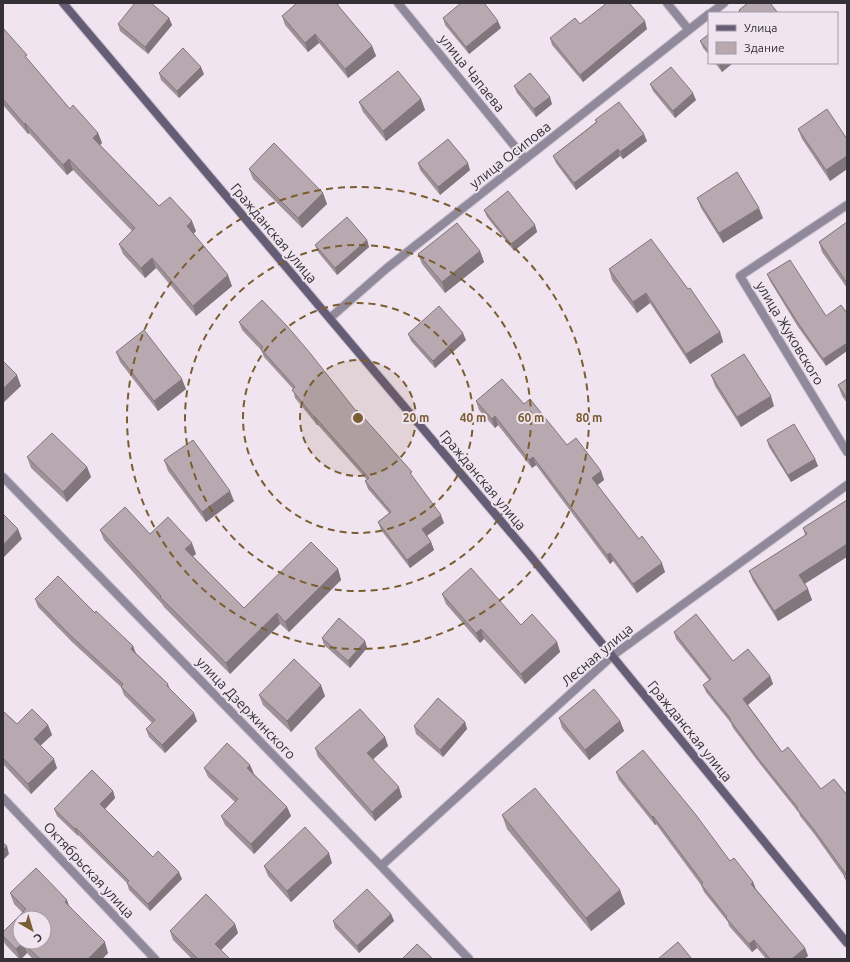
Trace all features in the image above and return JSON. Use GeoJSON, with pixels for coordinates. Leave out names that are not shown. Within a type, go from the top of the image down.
{"type":"FeatureCollection","features":[{"type":"Feature","properties":{"kind":"street","name":"Гражданская улица"},"geometry":{"type":"LineString","coordinates":[[63,3],[523,548],[847,943]]}},
{"type":"Feature","properties":{"kind":"street","name":"улица Чапаева"},"geometry":{"type":"LineString","coordinates":[[398,3],[525,160]]}},
{"type":"Feature","properties":{"kind":"street"},"geometry":{"type":"LineString","coordinates":[[667,3],[689,30]]}},
{"type":"Feature","properties":{"kind":"street","name":"улица Осипова"},"geometry":{"type":"LineString","coordinates":[[713,12],[724,3]]}},
{"type":"Feature","properties":{"kind":"street","name":"улица Осипова"},"geometry":{"type":"LineString","coordinates":[[330,318],[387,268],[708,16]]}},
{"type":"Feature","properties":{"kind":"street","name":"улица Жуковского"},"geometry":{"type":"LineString","coordinates":[[847,205],[740,276],[847,452]]}},
{"type":"Feature","properties":{"kind":"street","name":"улица Дзержинского"},"geometry":{"type":"LineString","coordinates":[[3,476],[381,866],[469,959]]}},
{"type":"Feature","properties":{"kind":"street","name":"Лесная улица"},"geometry":{"type":"LineString","coordinates":[[381,866],[612,656],[847,485]]}},
{"type":"Feature","properties":{"kind":"street","name":"Октябрьская улица"},"geometry":{"type":"LineString","coordinates":[[3,798],[155,959]]}},
{"type":"Feature","properties":{"kind":"building"},"geometry":{"type":"Polygon","coordinates":[[[135,3],[151,3],[169,18],[145,47],[118,24],[135,3]]]}},
{"type":"Feature","properties":{"kind":"building"},"geometry":{"type":"Polygon","coordinates":[[[297,3],[336,3],[372,46],[345,69],[315,34],[305,43],[282,16],[297,3]]]}},
{"type":"Feature","properties":{"kind":"building"},"geometry":{"type":"Polygon","coordinates":[[[461,3],[484,3],[498,21],[466,47],[443,18],[461,3]]]}},
{"type":"Feature","properties":{"kind":"building"},"geometry":{"type":"Polygon","coordinates":[[[607,3],[629,3],[645,21],[580,75],[550,38],[575,18],[580,24],[607,3]]]}},
{"type":"Feature","properties":{"kind":"building"},"geometry":{"type":"Polygon","coordinates":[[[748,3],[770,3],[777,12],[738,12],[740,11],[739,10],[748,3]]]}},
{"type":"Feature","properties":{"kind":"building"},"geometry":{"type":"Polygon","coordinates":[[[3,28],[27,55],[25,56],[70,109],[73,105],[98,133],[93,138],[159,206],[170,197],[192,221],[187,226],[228,275],[193,306],[152,258],[141,268],[119,244],[135,228],[69,159],[63,165],[25,123],[24,124],[3,99],[3,28]]]}},
{"type":"Feature","properties":{"kind":"building"},"geometry":{"type":"Polygon","coordinates":[[[708,35],[708,51],[700,41],[708,35]]]}},
{"type":"Feature","properties":{"kind":"building"},"geometry":{"type":"Polygon","coordinates":[[[183,48],[201,67],[177,91],[159,73],[183,48]]]}},
{"type":"Feature","properties":{"kind":"building"},"geometry":{"type":"Polygon","coordinates":[[[671,67],[693,93],[673,111],[650,84],[671,67]]]}},
{"type":"Feature","properties":{"kind":"building"},"geometry":{"type":"Polygon","coordinates":[[[398,71],[421,99],[383,131],[359,102],[398,71]]]}},
{"type":"Feature","properties":{"kind":"building"},"geometry":{"type":"Polygon","coordinates":[[[530,73],[550,97],[534,109],[514,86],[530,73]]]}},
{"type":"Feature","properties":{"kind":"building"},"geometry":{"type":"Polygon","coordinates":[[[619,102],[644,134],[620,152],[618,149],[574,183],[553,156],[597,122],[595,120],[619,102]]]}},
{"type":"Feature","properties":{"kind":"building"},"geometry":{"type":"Polygon","coordinates":[[[827,109],[847,139],[847,156],[826,170],[798,129],[827,109]]]}},
{"type":"Feature","properties":{"kind":"building"},"geometry":{"type":"Polygon","coordinates":[[[448,139],[468,163],[438,187],[418,163],[448,139]]]}},
{"type":"Feature","properties":{"kind":"building"},"geometry":{"type":"Polygon","coordinates":[[[274,143],[323,193],[298,218],[249,169],[274,143]]]}},
{"type":"Feature","properties":{"kind":"building"},"geometry":{"type":"Polygon","coordinates":[[[737,172],[759,208],[719,233],[697,198],[737,172]]]}},
{"type":"Feature","properties":{"kind":"building"},"geometry":{"type":"Polygon","coordinates":[[[508,191],[535,225],[511,244],[484,210],[508,191]]]}},
{"type":"Feature","properties":{"kind":"building"},"geometry":{"type":"Polygon","coordinates":[[[347,217],[367,240],[335,268],[315,245],[347,217]]]}},
{"type":"Feature","properties":{"kind":"building"},"geometry":{"type":"Polygon","coordinates":[[[847,222],[847,283],[819,242],[847,222]]]}},
{"type":"Feature","properties":{"kind":"building"},"geometry":{"type":"Polygon","coordinates":[[[457,223],[480,251],[442,282],[418,254],[457,223]]]}},
{"type":"Feature","properties":{"kind":"building"},"geometry":{"type":"Polygon","coordinates":[[[651,239],[688,289],[690,288],[720,332],[686,354],[646,293],[633,302],[609,269],[651,239]]]}},
{"type":"Feature","properties":{"kind":"building"},"geometry":{"type":"Polygon","coordinates":[[[790,260],[826,316],[841,305],[847,313],[847,343],[823,359],[767,274],[790,260]]]}},
{"type":"Feature","properties":{"kind":"building"},"geometry":{"type":"Polygon","coordinates":[[[262,300],[310,353],[356,411],[357,410],[412,472],[410,473],[441,515],[422,529],[431,542],[407,560],[378,522],[391,512],[365,481],[369,478],[314,417],[292,390],[295,387],[261,349],[263,347],[239,322],[262,300]]]}},
{"type":"Feature","properties":{"kind":"building"},"geometry":{"type":"Polygon","coordinates":[[[439,306],[463,333],[433,361],[408,334],[439,306]]]}},
{"type":"Feature","properties":{"kind":"building"},"geometry":{"type":"Polygon","coordinates":[[[144,330],[182,379],[154,401],[116,352],[144,330]]]}},
{"type":"Feature","properties":{"kind":"building"},"geometry":{"type":"Polygon","coordinates":[[[744,354],[771,396],[737,417],[711,375],[744,354]]]}},
{"type":"Feature","properties":{"kind":"building"},"geometry":{"type":"Polygon","coordinates":[[[3,361],[17,375],[3,389],[3,361]]]}},
{"type":"Feature","properties":{"kind":"building"},"geometry":{"type":"Polygon","coordinates":[[[502,379],[524,404],[530,399],[567,445],[576,438],[601,471],[592,478],[639,539],[642,536],[662,563],[633,584],[610,553],[607,555],[533,457],[529,460],[495,416],[492,419],[476,401],[502,379]]]}},
{"type":"Feature","properties":{"kind":"building"},"geometry":{"type":"Polygon","coordinates":[[[847,379],[847,398],[838,385],[847,379]]]}},
{"type":"Feature","properties":{"kind":"building"},"geometry":{"type":"Polygon","coordinates":[[[794,424],[815,459],[788,475],[767,440],[794,424]]]}},
{"type":"Feature","properties":{"kind":"building"},"geometry":{"type":"Polygon","coordinates":[[[52,433],[87,467],[63,492],[27,457],[52,433]]]}},
{"type":"Feature","properties":{"kind":"building"},"geometry":{"type":"Polygon","coordinates":[[[193,440],[230,491],[202,512],[164,460],[193,440]]]}},
{"type":"Feature","properties":{"kind":"building"},"geometry":{"type":"Polygon","coordinates":[[[847,500],[847,544],[799,575],[808,589],[774,611],[749,571],[807,534],[803,528],[847,500]]]}},
{"type":"Feature","properties":{"kind":"building"},"geometry":{"type":"Polygon","coordinates":[[[125,507],[150,534],[168,517],[192,543],[185,549],[244,608],[311,542],[338,569],[285,622],[277,613],[226,663],[160,597],[161,596],[100,530],[125,507]]]}},
{"type":"Feature","properties":{"kind":"building"},"geometry":{"type":"Polygon","coordinates":[[[3,514],[18,529],[3,545],[3,514]]]}},
{"type":"Feature","properties":{"kind":"building"},"geometry":{"type":"Polygon","coordinates":[[[471,568],[521,625],[532,614],[557,642],[521,674],[481,629],[476,633],[442,594],[471,568]]]}},
{"type":"Feature","properties":{"kind":"building"},"geometry":{"type":"Polygon","coordinates":[[[58,576],[95,613],[96,611],[133,646],[131,649],[168,684],[167,686],[194,713],[162,745],[146,729],[155,720],[121,687],[123,684],[69,634],[35,599],[58,576]]]}},
{"type":"Feature","properties":{"kind":"building"},"geometry":{"type":"Polygon","coordinates":[[[696,614],[733,661],[748,649],[770,676],[743,699],[782,752],[788,747],[821,789],[834,779],[847,795],[847,880],[844,876],[846,874],[797,809],[798,808],[757,757],[730,720],[731,719],[703,685],[711,679],[674,632],[696,614]]]}},
{"type":"Feature","properties":{"kind":"building"},"geometry":{"type":"Polygon","coordinates":[[[339,618],[365,641],[348,661],[322,638],[339,618]]]}},
{"type":"Feature","properties":{"kind":"building"},"geometry":{"type":"Polygon","coordinates":[[[294,659],[321,685],[287,721],[259,695],[294,659]]]}},
{"type":"Feature","properties":{"kind":"building"},"geometry":{"type":"Polygon","coordinates":[[[594,689],[620,721],[585,750],[559,718],[594,689]]]}},
{"type":"Feature","properties":{"kind":"building"},"geometry":{"type":"Polygon","coordinates":[[[438,698],[465,722],[440,750],[414,726],[438,698]]]}},
{"type":"Feature","properties":{"kind":"building"},"geometry":{"type":"Polygon","coordinates":[[[32,709],[48,725],[34,739],[54,759],[28,784],[3,758],[3,711],[17,724],[32,709]]]}},
{"type":"Feature","properties":{"kind":"building"},"geometry":{"type":"Polygon","coordinates":[[[360,709],[385,737],[367,753],[399,787],[372,812],[315,748],[360,709]]]}},
{"type":"Feature","properties":{"kind":"building"},"geometry":{"type":"Polygon","coordinates":[[[227,743],[250,765],[247,768],[287,807],[251,844],[221,816],[238,799],[204,768],[227,743]]]}},
{"type":"Feature","properties":{"kind":"building"},"geometry":{"type":"Polygon","coordinates":[[[643,750],[696,815],[730,861],[734,858],[753,882],[751,884],[805,948],[792,959],[770,959],[754,940],[749,944],[726,918],[727,917],[701,884],[703,883],[653,816],[652,817],[616,772],[643,750]]]}},
{"type":"Feature","properties":{"kind":"building"},"geometry":{"type":"Polygon","coordinates":[[[92,770],[113,791],[100,804],[153,857],[158,851],[179,872],[148,904],[127,883],[129,881],[76,828],[75,829],[54,809],[92,770]]]}},
{"type":"Feature","properties":{"kind":"building"},"geometry":{"type":"Polygon","coordinates":[[[535,788],[620,890],[586,918],[502,815],[535,788]]]}},
{"type":"Feature","properties":{"kind":"building"},"geometry":{"type":"Polygon","coordinates":[[[305,827],[329,853],[287,891],[264,866],[305,827]]]}},
{"type":"Feature","properties":{"kind":"building"},"geometry":{"type":"Polygon","coordinates":[[[3,843],[7,846],[3,850],[3,843]]]}},
{"type":"Feature","properties":{"kind":"building"},"geometry":{"type":"Polygon","coordinates":[[[36,868],[67,900],[65,902],[105,942],[88,959],[40,959],[30,950],[52,950],[52,910],[25,910],[26,909],[10,893],[36,868]]]}},
{"type":"Feature","properties":{"kind":"building"},"geometry":{"type":"Polygon","coordinates":[[[367,889],[391,914],[357,946],[333,921],[367,889]]]}},
{"type":"Feature","properties":{"kind":"building"},"geometry":{"type":"Polygon","coordinates":[[[206,894],[235,924],[215,944],[230,959],[198,959],[170,931],[206,894]]]}},
{"type":"Feature","properties":{"kind":"building"},"geometry":{"type":"Polygon","coordinates":[[[12,923],[12,945],[3,936],[3,932],[12,923]]]}},
{"type":"Feature","properties":{"kind":"building"},"geometry":{"type":"Polygon","coordinates":[[[678,942],[692,959],[658,959],[678,942]]]}},
{"type":"Feature","properties":{"kind":"building"},"geometry":{"type":"Polygon","coordinates":[[[417,944],[433,959],[402,959],[417,944]]]}}]}
